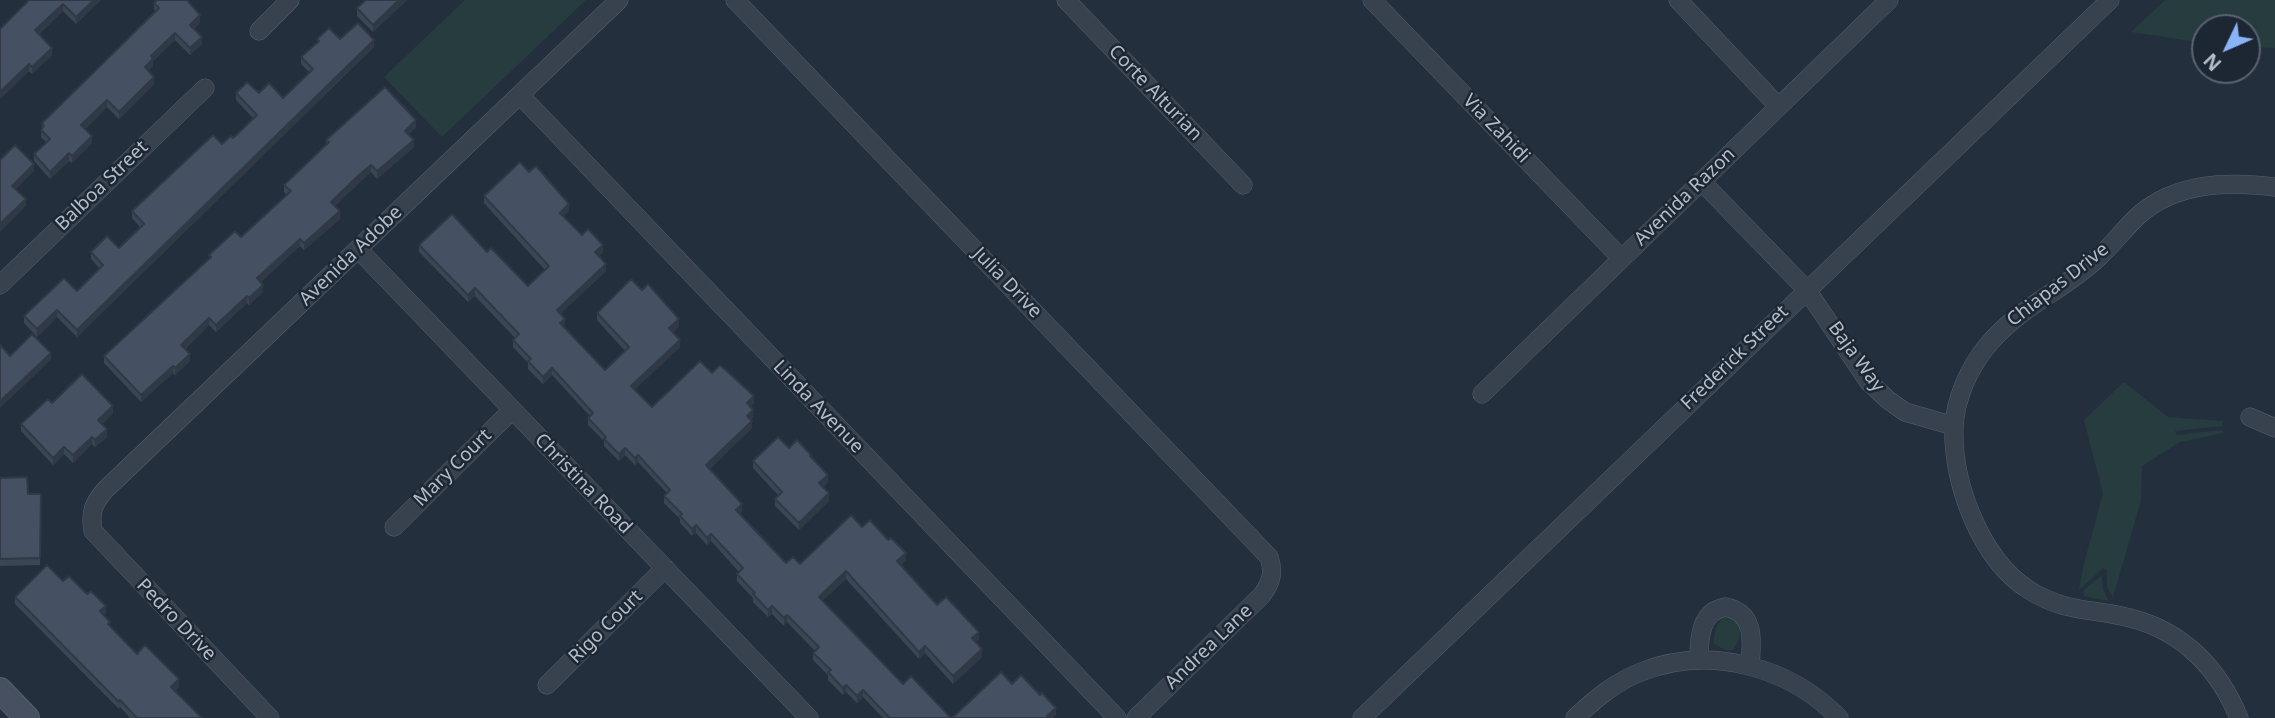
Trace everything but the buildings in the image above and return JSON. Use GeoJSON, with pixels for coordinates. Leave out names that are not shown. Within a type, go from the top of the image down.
{"type":"FeatureCollection","features":[{"type":"Feature","properties":{"kind":"main road"},"geometry":{"type":"LineString","coordinates":[[0,690],[27,718]]}},
{"type":"Feature","properties":{"kind":"street"},"geometry":{"type":"LineString","coordinates":[[258,31],[290,0]]}},
{"type":"Feature","properties":{"kind":"street","name":"Avenida Adobe"},"geometry":{"type":"LineString","coordinates":[[91,516],[93,504],[105,490],[619,0]]}},
{"type":"Feature","properties":{"kind":"street","name":"Julia Drive"},"geometry":{"type":"LineString","coordinates":[[734,0],[1258,543],[1269,556],[1273,570]]}},
{"type":"Feature","properties":{"kind":"street","name":"Corte Alturian"},"geometry":{"type":"LineString","coordinates":[[1066,0],[1243,186]]}},
{"type":"Feature","properties":{"kind":"street","name":"Via Zahidi"},"geometry":{"type":"LineString","coordinates":[[1372,0],[1620,258]]}},
{"type":"Feature","properties":{"kind":"street"},"geometry":{"type":"LineString","coordinates":[[1678,0],[1778,106]]}},
{"type":"Feature","properties":{"kind":"street","name":"Avenida Razon"},"geometry":{"type":"LineString","coordinates":[[1482,394],[1889,0]]}},
{"type":"Feature","properties":{"kind":"street","name":"Frederick Street"},"geometry":{"type":"LineString","coordinates":[[1362,718],[2110,0]]}},
{"type":"Feature","properties":{"kind":"street","name":"Balboa Street"},"geometry":{"type":"LineString","coordinates":[[0,285],[205,88]]}},
{"type":"Feature","properties":{"kind":"street","name":"Linda Avenue"},"geometry":{"type":"LineString","coordinates":[[520,95],[1116,718]]}},
{"type":"Feature","properties":{"kind":"street","name":"Baja Way"},"geometry":{"type":"LineString","coordinates":[[1701,181],[1807,290],[1868,381],[1905,412],[1954,426]]}},
{"type":"Feature","properties":{"kind":"street","name":"Chiapas Drive"},"geometry":{"type":"LineString","coordinates":[[2239,718],[2230,696],[2215,673],[2198,655],[2170,634],[2131,618],[2073,610],[2049,601],[2027,589],[2004,569],[1987,547],[1977,527],[1961,483],[1956,461],[1954,426],[1963,388],[1972,369],[2002,329],[2022,311],[2091,264],[2149,207],[2208,185],[2224,183],[2275,187]]}},
{"type":"Feature","properties":{"kind":"street","name":"Christina Road"},"geometry":{"type":"LineString","coordinates":[[358,249],[809,718]]}},
{"type":"Feature","properties":{"kind":"street","name":"Mary Court"},"geometry":{"type":"LineString","coordinates":[[394,527],[512,410]]}},
{"type":"Feature","properties":{"kind":"street"},"geometry":{"type":"LineString","coordinates":[[2250,417],[2275,428]]}},
{"type":"Feature","properties":{"kind":"street","name":"Pedro Drive"},"geometry":{"type":"LineString","coordinates":[[91,516],[93,531],[107,547],[270,718]]}},
{"type":"Feature","properties":{"kind":"street","name":"Rigo Court"},"geometry":{"type":"LineString","coordinates":[[547,685],[664,568]]}},
{"type":"Feature","properties":{"kind":"street","name":"Andrea Lane"},"geometry":{"type":"LineString","coordinates":[[1136,718],[1262,595],[1270,584],[1273,570]]}},
{"type":"Feature","properties":{"kind":"street"},"geometry":{"type":"LineString","coordinates":[[1699,660],[1701,631],[1707,617],[1715,610],[1726,607],[1743,615],[1749,625],[1749,666]]}},
{"type":"Feature","properties":{"kind":"street"},"geometry":{"type":"LineString","coordinates":[[1575,718],[1623,680],[1663,665],[1699,660],[1749,666],[1794,683],[1815,696],[1839,718]]}},
{"type":"Feature","properties":{"kind":"green space"},"geometry":{"type":"Polygon","coordinates":[[[465,0],[586,0],[442,137],[384,77],[465,0]]]}},
{"type":"Feature","properties":{"kind":"green space"},"geometry":{"type":"Polygon","coordinates":[[[2165,0],[2275,0],[2275,48],[2261,48],[2261,14],[2191,14],[2191,41],[2131,32],[2165,0]]]}},
{"type":"Feature","properties":{"kind":"green space"},"geometry":{"type":"Polygon","coordinates":[[[2124,382],[2168,417],[2222,421],[2222,426],[2175,431],[2177,435],[2223,430],[2223,433],[2180,442],[2142,466],[2141,500],[2113,597],[2107,587],[2107,570],[2103,568],[2079,590],[2103,494],[2084,420],[2124,382]]]}},
{"type":"Feature","properties":{"kind":"green space"},"geometry":{"type":"Polygon","coordinates":[[[2102,575],[2103,589],[2109,601],[2084,596],[2084,590],[2102,575]]]}},
{"type":"Feature","properties":{"kind":"green space"},"geometry":{"type":"Polygon","coordinates":[[[1724,617],[1730,617],[1740,625],[1739,639],[1732,650],[1725,650],[1714,644],[1716,629],[1724,617]]]}}]}
